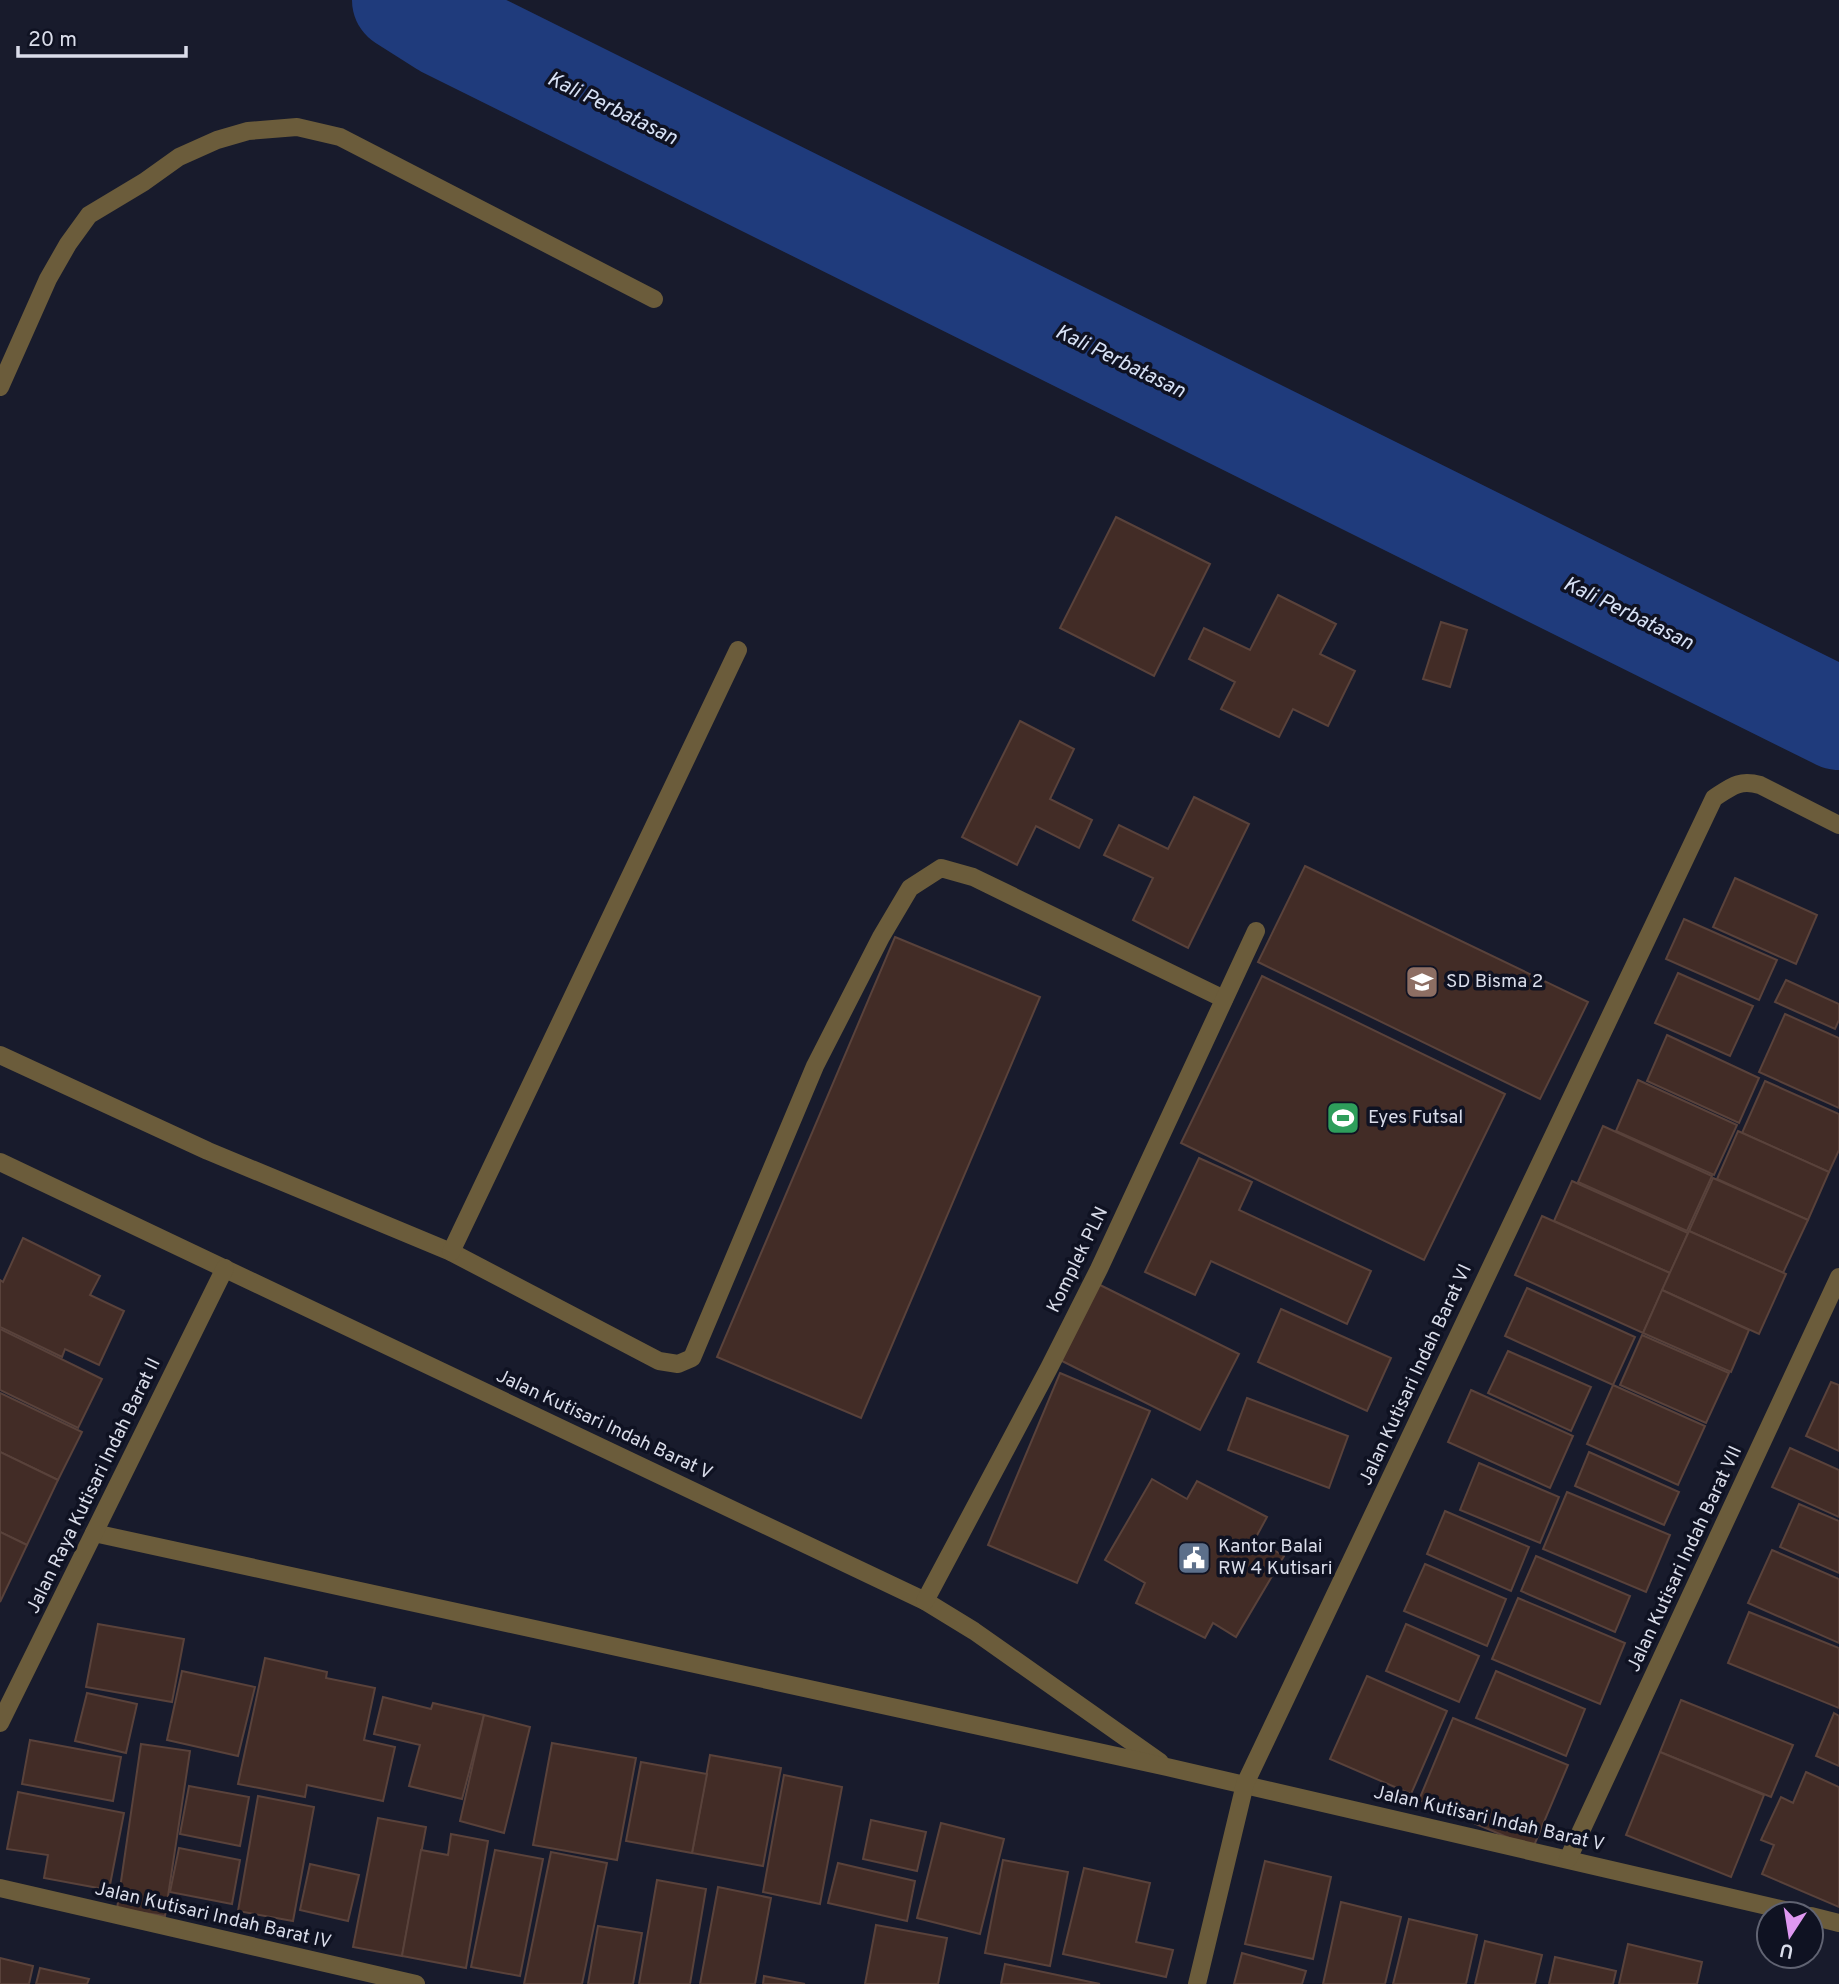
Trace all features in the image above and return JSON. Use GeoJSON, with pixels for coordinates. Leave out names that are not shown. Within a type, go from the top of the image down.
{"type":"FeatureCollection","features":[{"type":"Feature","properties":{"kind":"street"},"geometry":{"type":"LineString","coordinates":[[0,387],[48,279],[89,215],[179,157],[217,140],[248,131],[297,127],[340,137],[654,299]]}},
{"type":"Feature","properties":{"kind":"street"},"geometry":{"type":"LineString","coordinates":[[451,1252],[738,650]]}},
{"type":"Feature","properties":{"kind":"street","name":"Jalan Kutisari Indah Barat VI"},"geometry":{"type":"LineString","coordinates":[[1197,1984],[1245,1784],[1714,798],[1736,784],[1748,782],[1760,785],[1839,825]]}},
{"type":"Feature","properties":{"kind":"street"},"geometry":{"type":"LineString","coordinates":[[0,1055],[208,1151],[451,1252],[659,1361],[678,1364],[692,1358],[816,1066],[881,937],[910,888],[941,869],[973,877],[1224,999]]}},
{"type":"Feature","properties":{"kind":"street","name":"Komplek PLN"},"geometry":{"type":"LineString","coordinates":[[925,1601],[1086,1293],[1256,931]]}},
{"type":"Feature","properties":{"kind":"street","name":"Jalan Kutisari Indah Barat V"},"geometry":{"type":"LineString","coordinates":[[0,1162],[925,1601],[974,1630],[1167,1766]]}},
{"type":"Feature","properties":{"kind":"street","name":"Jalan Raya Kutisari Indah Barat II"},"geometry":{"type":"LineString","coordinates":[[0,1723],[225,1268]]}},
{"type":"Feature","properties":{"kind":"street","name":"Jalan Kutisari Indah Barat VII"},"geometry":{"type":"LineString","coordinates":[[1568,1859],[1839,1277]]}},
{"type":"Feature","properties":{"kind":"street","name":"Jalan Kutisari Indah Barat V"},"geometry":{"type":"LineString","coordinates":[[94,1533],[1167,1766],[1755,1903]]}},
{"type":"Feature","properties":{"kind":"street","name":"Jalan Kutisari Indah Barat IV"},"geometry":{"type":"LineString","coordinates":[[0,1888],[416,1984]]}},
{"type":"Feature","properties":{"kind":"building"},"geometry":{"type":"Polygon","coordinates":[[[1116,517],[1210,564],[1154,676],[1060,628],[1116,517]]]}},
{"type":"Feature","properties":{"kind":"building"},"geometry":{"type":"Polygon","coordinates":[[[1278,595],[1336,624],[1320,654],[1355,671],[1328,726],[1293,709],[1279,737],[1221,709],[1235,682],[1189,659],[1204,628],[1250,650],[1278,595]]]}},
{"type":"Feature","properties":{"kind":"building"},"geometry":{"type":"Polygon","coordinates":[[[1441,622],[1467,630],[1450,687],[1423,679],[1441,622]]]}},
{"type":"Feature","properties":{"kind":"building"},"geometry":{"type":"Polygon","coordinates":[[[1020,721],[1074,749],[1050,799],[1092,820],[1079,848],[1036,826],[1017,865],[962,837],[1020,721]]]}},
{"type":"Feature","properties":{"kind":"building"},"geometry":{"type":"Polygon","coordinates":[[[1194,797],[1249,824],[1188,948],[1133,920],[1153,878],[1104,855],[1119,825],[1168,849],[1194,797]]]}},
{"type":"Feature","properties":{"kind":"building","name":"SD Bisma 2"},"geometry":{"type":"Polygon","coordinates":[[[1305,866],[1588,1002],[1540,1099],[1258,962],[1305,866]]]}},
{"type":"Feature","properties":{"kind":"building"},"geometry":{"type":"Polygon","coordinates":[[[1735,878],[1817,915],[1796,964],[1713,927],[1735,878]]]}},
{"type":"Feature","properties":{"kind":"building"},"geometry":{"type":"Polygon","coordinates":[[[1684,919],[1777,960],[1759,1000],[1666,959],[1684,919]]]}},
{"type":"Feature","properties":{"kind":"building"},"geometry":{"type":"Polygon","coordinates":[[[895,937],[1040,997],[861,1418],[717,1357],[895,937]]]}},
{"type":"Feature","properties":{"kind":"building"},"geometry":{"type":"Polygon","coordinates":[[[1678,973],[1753,1006],[1730,1056],[1655,1023],[1678,973]]]}},
{"type":"Feature","properties":{"kind":"building","name":"Eyes Futsal"},"geometry":{"type":"Polygon","coordinates":[[[1262,976],[1505,1094],[1424,1260],[1181,1143],[1262,976]]]}},
{"type":"Feature","properties":{"kind":"building"},"geometry":{"type":"Polygon","coordinates":[[[1786,980],[1839,1004],[1839,1020],[1835,1029],[1775,1002],[1786,980]]]}},
{"type":"Feature","properties":{"kind":"building"},"geometry":{"type":"Polygon","coordinates":[[[1785,1014],[1839,1038],[1839,1108],[1759,1072],[1785,1014]]]}},
{"type":"Feature","properties":{"kind":"building"},"geometry":{"type":"Polygon","coordinates":[[[1667,1035],[1759,1078],[1739,1123],[1647,1081],[1667,1035]]]}},
{"type":"Feature","properties":{"kind":"building"},"geometry":{"type":"Polygon","coordinates":[[[1638,1080],[1737,1125],[1714,1175],[1616,1131],[1638,1080]]]}},
{"type":"Feature","properties":{"kind":"building"},"geometry":{"type":"Polygon","coordinates":[[[1765,1081],[1839,1114],[1839,1150],[1829,1172],[1742,1133],[1765,1081]]]}},
{"type":"Feature","properties":{"kind":"building"},"geometry":{"type":"Polygon","coordinates":[[[1603,1126],[1712,1176],[1687,1231],[1578,1182],[1603,1126]]]}},
{"type":"Feature","properties":{"kind":"building"},"geometry":{"type":"Polygon","coordinates":[[[1738,1131],[1829,1172],[1808,1220],[1717,1179],[1738,1131]]]}},
{"type":"Feature","properties":{"kind":"building"},"geometry":{"type":"Polygon","coordinates":[[[1199,1158],[1252,1182],[1239,1210],[1371,1271],[1347,1324],[1211,1261],[1195,1295],[1145,1272],[1199,1158]]]}},
{"type":"Feature","properties":{"kind":"building"},"geometry":{"type":"Polygon","coordinates":[[[1713,1178],[1808,1220],[1783,1273],[1689,1231],[1713,1178]]]}},
{"type":"Feature","properties":{"kind":"building"},"geometry":{"type":"Polygon","coordinates":[[[1572,1181],[1688,1233],[1670,1273],[1554,1221],[1572,1181]]]}},
{"type":"Feature","properties":{"kind":"building"},"geometry":{"type":"Polygon","coordinates":[[[1542,1216],[1670,1273],[1643,1333],[1515,1275],[1542,1216]]]}},
{"type":"Feature","properties":{"kind":"building"},"geometry":{"type":"Polygon","coordinates":[[[1689,1231],[1786,1274],[1759,1334],[1662,1290],[1689,1231]]]}},
{"type":"Feature","properties":{"kind":"building"},"geometry":{"type":"Polygon","coordinates":[[[23,1238],[100,1276],[90,1295],[124,1311],[99,1365],[65,1349],[62,1357],[0,1327],[0,1280],[3,1282],[23,1238]]]}},
{"type":"Feature","properties":{"kind":"building"},"geometry":{"type":"Polygon","coordinates":[[[1098,1284],[1239,1354],[1200,1430],[1060,1360],[1098,1284]]]}},
{"type":"Feature","properties":{"kind":"building"},"geometry":{"type":"Polygon","coordinates":[[[1527,1288],[1635,1337],[1613,1385],[1505,1336],[1527,1288]]]}},
{"type":"Feature","properties":{"kind":"building"},"geometry":{"type":"Polygon","coordinates":[[[1662,1290],[1749,1330],[1731,1372],[1643,1333],[1662,1290]]]}},
{"type":"Feature","properties":{"kind":"building"},"geometry":{"type":"Polygon","coordinates":[[[1281,1309],[1391,1358],[1367,1411],[1258,1362],[1281,1309]]]}},
{"type":"Feature","properties":{"kind":"building"},"geometry":{"type":"Polygon","coordinates":[[[0,1329],[102,1379],[78,1428],[0,1390],[0,1329]]]}},
{"type":"Feature","properties":{"kind":"building"},"geometry":{"type":"Polygon","coordinates":[[[1642,1335],[1729,1373],[1706,1423],[1620,1385],[1642,1335]]]}},
{"type":"Feature","properties":{"kind":"building"},"geometry":{"type":"Polygon","coordinates":[[[1508,1351],[1591,1387],[1571,1431],[1488,1393],[1508,1351]]]}},
{"type":"Feature","properties":{"kind":"building"},"geometry":{"type":"Polygon","coordinates":[[[1060,1373],[1150,1411],[1077,1583],[988,1545],[1060,1373]]]}},
{"type":"Feature","properties":{"kind":"building"},"geometry":{"type":"Polygon","coordinates":[[[1831,1382],[1839,1385],[1839,1451],[1806,1436],[1831,1382]]]}},
{"type":"Feature","properties":{"kind":"building"},"geometry":{"type":"Polygon","coordinates":[[[1613,1385],[1705,1426],[1678,1485],[1587,1444],[1613,1385]]]}},
{"type":"Feature","properties":{"kind":"building"},"geometry":{"type":"Polygon","coordinates":[[[1471,1390],[1573,1436],[1550,1488],[1448,1442],[1471,1390]]]}},
{"type":"Feature","properties":{"kind":"building"},"geometry":{"type":"Polygon","coordinates":[[[0,1393],[82,1432],[58,1480],[0,1452],[0,1393]]]}},
{"type":"Feature","properties":{"kind":"building"},"geometry":{"type":"Polygon","coordinates":[[[1247,1398],[1348,1436],[1329,1488],[1228,1450],[1247,1398]]]}},
{"type":"Feature","properties":{"kind":"building"},"geometry":{"type":"Polygon","coordinates":[[[1790,1448],[1839,1470],[1839,1517],[1772,1487],[1790,1448]]]}},
{"type":"Feature","properties":{"kind":"building"},"geometry":{"type":"Polygon","coordinates":[[[0,1452],[58,1480],[27,1545],[0,1532],[0,1452]]]}},
{"type":"Feature","properties":{"kind":"building"},"geometry":{"type":"Polygon","coordinates":[[[1589,1452],[1679,1492],[1664,1525],[1575,1486],[1589,1452]]]}},
{"type":"Feature","properties":{"kind":"building"},"geometry":{"type":"Polygon","coordinates":[[[1479,1463],[1559,1497],[1540,1543],[1460,1510],[1479,1463]]]}},
{"type":"Feature","properties":{"kind":"building","name":"Kantor Balai RW 4 Kutisari"},"geometry":{"type":"Polygon","coordinates":[[[1152,1479],[1187,1499],[1197,1481],[1267,1517],[1255,1539],[1284,1556],[1236,1637],[1213,1623],[1205,1638],[1136,1603],[1145,1583],[1105,1560],[1152,1479]]]}},
{"type":"Feature","properties":{"kind":"building"},"geometry":{"type":"Polygon","coordinates":[[[1567,1492],[1670,1535],[1646,1592],[1543,1549],[1567,1492]]]}},
{"type":"Feature","properties":{"kind":"building"},"geometry":{"type":"Polygon","coordinates":[[[1799,1504],[1839,1521],[1839,1573],[1780,1547],[1799,1504]]]}},
{"type":"Feature","properties":{"kind":"building"},"geometry":{"type":"Polygon","coordinates":[[[1445,1511],[1529,1547],[1511,1591],[1427,1554],[1445,1511]]]}},
{"type":"Feature","properties":{"kind":"building"},"geometry":{"type":"Polygon","coordinates":[[[0,1532],[27,1545],[0,1602],[0,1532]]]}},
{"type":"Feature","properties":{"kind":"building"},"geometry":{"type":"Polygon","coordinates":[[[1772,1550],[1839,1579],[1839,1643],[1748,1603],[1772,1550]]]}},
{"type":"Feature","properties":{"kind":"building"},"geometry":{"type":"Polygon","coordinates":[[[1536,1556],[1630,1596],[1615,1632],[1521,1591],[1536,1556]]]}},
{"type":"Feature","properties":{"kind":"building"},"geometry":{"type":"Polygon","coordinates":[[[1425,1564],[1506,1599],[1487,1646],[1404,1611],[1425,1564]]]}},
{"type":"Feature","properties":{"kind":"building"},"geometry":{"type":"Polygon","coordinates":[[[1518,1598],[1625,1643],[1600,1704],[1492,1659],[1518,1598]]]}},
{"type":"Feature","properties":{"kind":"building"},"geometry":{"type":"Polygon","coordinates":[[[1749,1612],[1839,1648],[1839,1708],[1728,1663],[1749,1612]]]}},
{"type":"Feature","properties":{"kind":"building"},"geometry":{"type":"Polygon","coordinates":[[[98,1624],[184,1639],[172,1702],[86,1687],[98,1624]]]}},
{"type":"Feature","properties":{"kind":"building"},"geometry":{"type":"Polygon","coordinates":[[[1406,1624],[1479,1656],[1459,1702],[1386,1671],[1406,1624]]]}},
{"type":"Feature","properties":{"kind":"building"},"geometry":{"type":"Polygon","coordinates":[[[265,1658],[327,1672],[326,1678],[375,1688],[364,1740],[395,1747],[383,1801],[307,1785],[305,1797],[238,1784],[265,1658]]]}},
{"type":"Feature","properties":{"kind":"building"},"geometry":{"type":"Polygon","coordinates":[[[182,1671],[255,1687],[238,1756],[167,1740],[182,1671]]]}},
{"type":"Feature","properties":{"kind":"building"},"geometry":{"type":"Polygon","coordinates":[[[1496,1671],[1585,1709],[1566,1756],[1476,1718],[1496,1671]]]}},
{"type":"Feature","properties":{"kind":"building"},"geometry":{"type":"Polygon","coordinates":[[[1367,1676],[1447,1711],[1411,1794],[1330,1759],[1367,1676]]]}},
{"type":"Feature","properties":{"kind":"building"},"geometry":{"type":"Polygon","coordinates":[[[87,1693],[137,1704],[126,1753],[75,1741],[87,1693]]]}},
{"type":"Feature","properties":{"kind":"building"},"geometry":{"type":"Polygon","coordinates":[[[383,1697],[431,1709],[433,1703],[484,1715],[462,1799],[409,1786],[420,1745],[374,1734],[383,1697]]]}},
{"type":"Feature","properties":{"kind":"building"},"geometry":{"type":"Polygon","coordinates":[[[1681,1700],[1793,1745],[1771,1797],[1660,1752],[1681,1700]]]}},
{"type":"Feature","properties":{"kind":"building"},"geometry":{"type":"Polygon","coordinates":[[[1834,1713],[1839,1716],[1839,1766],[1816,1756],[1834,1713]]]}},
{"type":"Feature","properties":{"kind":"building"},"geometry":{"type":"Polygon","coordinates":[[[484,1715],[530,1727],[504,1833],[460,1821],[484,1715]]]}},
{"type":"Feature","properties":{"kind":"building"},"geometry":{"type":"Polygon","coordinates":[[[1453,1718],[1568,1765],[1533,1848],[1419,1800],[1453,1718]]]}},
{"type":"Feature","properties":{"kind":"building"},"geometry":{"type":"Polygon","coordinates":[[[30,1740],[121,1757],[113,1801],[22,1784],[30,1740]]]}},
{"type":"Feature","properties":{"kind":"building"},"geometry":{"type":"Polygon","coordinates":[[[552,1743],[636,1758],[617,1860],[533,1845],[552,1743]]]}},
{"type":"Feature","properties":{"kind":"building"},"geometry":{"type":"Polygon","coordinates":[[[141,1744],[190,1751],[165,1916],[117,1909],[141,1744]]]}},
{"type":"Feature","properties":{"kind":"building"},"geometry":{"type":"Polygon","coordinates":[[[1660,1752],[1764,1795],[1731,1877],[1626,1835],[1660,1752]]]}},
{"type":"Feature","properties":{"kind":"building"},"geometry":{"type":"Polygon","coordinates":[[[710,1755],[781,1768],[763,1866],[692,1853],[710,1755]]]}},
{"type":"Feature","properties":{"kind":"building"},"geometry":{"type":"Polygon","coordinates":[[[641,1762],[707,1774],[692,1853],[626,1841],[641,1762]]]}},
{"type":"Feature","properties":{"kind":"building"},"geometry":{"type":"Polygon","coordinates":[[[1806,1772],[1839,1787],[1839,1907],[1762,1874],[1774,1845],[1761,1840],[1781,1797],[1793,1803],[1806,1772]]]}},
{"type":"Feature","properties":{"kind":"building"},"geometry":{"type":"Polygon","coordinates":[[[784,1775],[842,1787],[820,1904],[763,1892],[784,1775]]]}},
{"type":"Feature","properties":{"kind":"building"},"geometry":{"type":"Polygon","coordinates":[[[189,1786],[249,1797],[240,1846],[180,1834],[189,1786]]]}},
{"type":"Feature","properties":{"kind":"building"},"geometry":{"type":"Polygon","coordinates":[[[18,1792],[124,1813],[109,1890],[44,1878],[48,1855],[7,1849],[18,1792]]]}},
{"type":"Feature","properties":{"kind":"building"},"geometry":{"type":"Polygon","coordinates":[[[258,1796],[314,1807],[293,1921],[238,1911],[258,1796]]]}},
{"type":"Feature","properties":{"kind":"building"},"geometry":{"type":"Polygon","coordinates":[[[378,1818],[426,1827],[402,1956],[353,1947],[378,1818]]]}},
{"type":"Feature","properties":{"kind":"building"},"geometry":{"type":"Polygon","coordinates":[[[871,1820],[926,1832],[917,1871],[863,1859],[871,1820]]]}},
{"type":"Feature","properties":{"kind":"building"},"geometry":{"type":"Polygon","coordinates":[[[941,1823],[1004,1839],[980,1934],[917,1918],[941,1823]]]}},
{"type":"Feature","properties":{"kind":"building"},"geometry":{"type":"Polygon","coordinates":[[[451,1834],[488,1841],[466,1968],[402,1956],[421,1850],[448,1855],[451,1834]]]}},
{"type":"Feature","properties":{"kind":"building"},"geometry":{"type":"Polygon","coordinates":[[[179,1848],[240,1860],[232,1904],[170,1892],[179,1848]]]}},
{"type":"Feature","properties":{"kind":"building"},"geometry":{"type":"Polygon","coordinates":[[[495,1850],[543,1859],[520,1976],[471,1967],[495,1850]]]}},
{"type":"Feature","properties":{"kind":"building"},"geometry":{"type":"Polygon","coordinates":[[[551,1852],[607,1863],[582,1984],[524,1984],[551,1852]]]}},
{"type":"Feature","properties":{"kind":"building"},"geometry":{"type":"Polygon","coordinates":[[[1003,1860],[1068,1872],[1050,1966],[985,1953],[1003,1860]]]}},
{"type":"Feature","properties":{"kind":"building"},"geometry":{"type":"Polygon","coordinates":[[[1265,1861],[1331,1877],[1313,1959],[1245,1944],[1265,1861]]]}},
{"type":"Feature","properties":{"kind":"building"},"geometry":{"type":"Polygon","coordinates":[[[838,1863],[915,1881],[907,1921],[828,1903],[838,1863]]]}},
{"type":"Feature","properties":{"kind":"building"},"geometry":{"type":"Polygon","coordinates":[[[310,1864],[359,1875],[348,1921],[300,1910],[310,1864]]]}},
{"type":"Feature","properties":{"kind":"building"},"geometry":{"type":"Polygon","coordinates":[[[1084,1868],[1150,1883],[1136,1942],[1173,1950],[1166,1977],[1063,1954],[1084,1868]]]}},
{"type":"Feature","properties":{"kind":"building"},"geometry":{"type":"Polygon","coordinates":[[[657,1880],[706,1889],[690,1984],[639,1984],[657,1880]]]}},
{"type":"Feature","properties":{"kind":"building"},"geometry":{"type":"Polygon","coordinates":[[[718,1887],[771,1898],[755,1984],[700,1984],[718,1887]]]}},
{"type":"Feature","properties":{"kind":"building"},"geometry":{"type":"Polygon","coordinates":[[[1341,1902],[1401,1917],[1385,1984],[1323,1984],[1341,1902]]]}},
{"type":"Feature","properties":{"kind":"building"},"geometry":{"type":"Polygon","coordinates":[[[1409,1919],[1477,1935],[1466,1984],[1393,1984],[1409,1919]]]}},
{"type":"Feature","properties":{"kind":"building"},"geometry":{"type":"Polygon","coordinates":[[[876,1925],[947,1938],[938,1984],[865,1984],[876,1925]]]}},
{"type":"Feature","properties":{"kind":"building"},"geometry":{"type":"Polygon","coordinates":[[[598,1926],[642,1933],[633,1984],[588,1984],[598,1926]]]}},
{"type":"Feature","properties":{"kind":"building"},"geometry":{"type":"Polygon","coordinates":[[[1485,1941],[1542,1955],[1535,1984],[1475,1984],[1485,1941]]]}},
{"type":"Feature","properties":{"kind":"building"},"geometry":{"type":"Polygon","coordinates":[[[1628,1944],[1702,1962],[1697,1984],[1619,1984],[1628,1944]]]}},
{"type":"Feature","properties":{"kind":"building"},"geometry":{"type":"Polygon","coordinates":[[[1242,1953],[1306,1971],[1302,1984],[1234,1984],[1242,1953]]]}},
{"type":"Feature","properties":{"kind":"building"},"geometry":{"type":"Polygon","coordinates":[[[1555,1957],[1616,1971],[1613,1984],[1549,1984],[1555,1957]]]}},
{"type":"Feature","properties":{"kind":"building"},"geometry":{"type":"Polygon","coordinates":[[[0,1958],[33,1966],[29,1984],[0,1984],[0,1958]]]}},
{"type":"Feature","properties":{"kind":"building"},"geometry":{"type":"Polygon","coordinates":[[[1005,1964],[1100,1984],[1001,1984],[1005,1964]]]}},
{"type":"Feature","properties":{"kind":"building"},"geometry":{"type":"Polygon","coordinates":[[[40,1968],[89,1979],[87,1984],[36,1984],[40,1968]]]}},
{"type":"Feature","properties":{"kind":"building"},"geometry":{"type":"Polygon","coordinates":[[[764,1976],[805,1984],[763,1984],[764,1976]]]}},
{"type":"Feature","properties":{"kind":"waterway","name":"Kali Perbatasan"},"geometry":{"type":"LineString","coordinates":[[403,0],[444,26],[1839,719]]}},
{"type":"Feature","properties":{"kind":"place","name":"SD Bisma 2"},"geometry":{"type":"Point","coordinates":[1422,982]}},
{"type":"Feature","properties":{"kind":"place","name":"Eyes Futsal"},"geometry":{"type":"Point","coordinates":[1343,1118]}},
{"type":"Feature","properties":{"kind":"place","name":"Kantor Balai RW 4 Kutisari"},"geometry":{"type":"Point","coordinates":[1194,1558]}}]}
